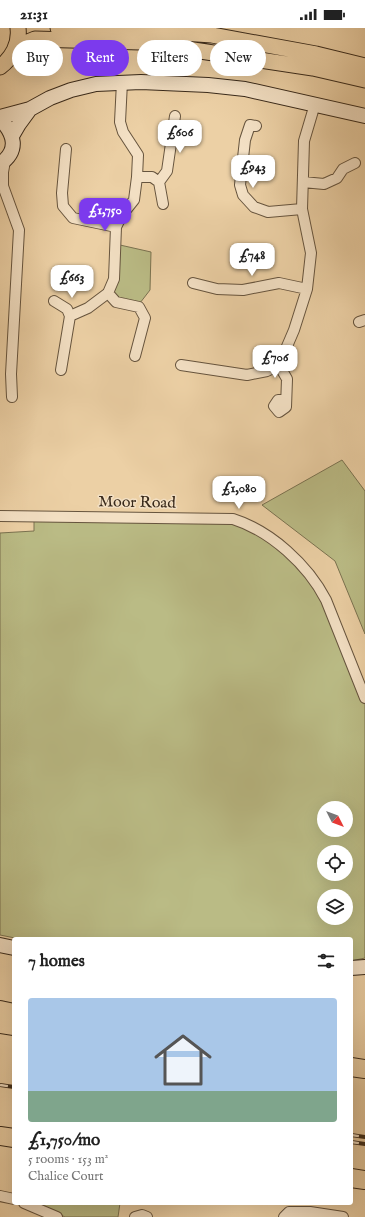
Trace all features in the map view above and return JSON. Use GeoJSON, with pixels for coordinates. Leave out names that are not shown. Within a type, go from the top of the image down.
{"type":"FeatureCollection","features":[{"type":"Feature","properties":{"kind":"highway"},"geometry":{"type":"LineString","coordinates":[[0,1010],[12,1013]]}},
{"type":"Feature","properties":{"kind":"highway"},"geometry":{"type":"LineString","coordinates":[[0,1024],[12,1026]]}},
{"type":"Feature","properties":{"kind":"highway"},"geometry":{"type":"LineString","coordinates":[[353,1067],[365,1069]]}},
{"type":"Feature","properties":{"kind":"highway"},"geometry":{"type":"LineString","coordinates":[[353,1078],[365,1080]]}},
{"type":"Feature","properties":{"kind":"highway"},"geometry":{"type":"LineString","coordinates":[[0,1124],[12,1126]]}},
{"type":"Feature","properties":{"kind":"highway"},"geometry":{"type":"LineString","coordinates":[[0,1136],[12,1138]]}},
{"type":"Feature","properties":{"kind":"highway"},"geometry":{"type":"LineString","coordinates":[[353,1178],[365,1180]]}},
{"type":"Feature","properties":{"kind":"highway"},"geometry":{"type":"LineString","coordinates":[[353,1189],[365,1192]]}},
{"type":"Feature","properties":{"kind":"main road"},"geometry":{"type":"LineString","coordinates":[[18,28],[18,40]]}},
{"type":"Feature","properties":{"kind":"main road"},"geometry":{"type":"LineString","coordinates":[[58,28],[139,30],[212,35],[316,54],[365,66]]}},
{"type":"Feature","properties":{"kind":"main road"},"geometry":{"type":"LineString","coordinates":[[33,40],[140,42],[313,68],[365,80]]}},
{"type":"Feature","properties":{"kind":"main road"},"geometry":{"type":"LineString","coordinates":[[0,67],[12,55]]}},
{"type":"Feature","properties":{"kind":"street"},"geometry":{"type":"LineString","coordinates":[[70,316],[88,308],[108,293],[114,279],[116,227],[122,215],[134,200],[138,155],[123,132],[120,122],[122,82]]}},
{"type":"Feature","properties":{"kind":"street"},"geometry":{"type":"LineString","coordinates":[[12,397],[11,368],[19,230],[1,184],[3,163],[10,155],[13,147],[12,136],[7,126],[0,118],[30,109],[50,98],[71,90],[96,84],[122,82],[208,84],[245,89],[365,116]]}},
{"type":"Feature","properties":{"kind":"street"},"geometry":{"type":"LineString","coordinates":[[181,365],[247,375],[266,371],[279,365],[294,330],[307,289],[311,253],[302,210],[304,141],[315,104]]}},
{"type":"Feature","properties":{"kind":"street"},"geometry":{"type":"LineString","coordinates":[[12,136],[30,109]]}},
{"type":"Feature","properties":{"kind":"street"},"geometry":{"type":"LineString","coordinates":[[159,182],[167,171],[175,116]]}},
{"type":"Feature","properties":{"kind":"street"},"geometry":{"type":"LineString","coordinates":[[256,126],[250,125],[245,140],[240,185],[243,195],[254,206],[268,212],[302,210]]}},
{"type":"Feature","properties":{"kind":"street"},"geometry":{"type":"LineString","coordinates":[[66,149],[62,192],[63,206],[74,218],[116,227]]}},
{"type":"Feature","properties":{"kind":"street"},"geometry":{"type":"LineString","coordinates":[[303,182],[324,184],[337,178],[343,169],[355,163]]}},
{"type":"Feature","properties":{"kind":"street"},"geometry":{"type":"LineString","coordinates":[[137,177],[152,177],[159,182],[163,204]]}},
{"type":"Feature","properties":{"kind":"street"},"geometry":{"type":"LineString","coordinates":[[193,283],[217,289],[243,290],[279,283],[307,289]]}},
{"type":"Feature","properties":{"kind":"street"},"geometry":{"type":"LineString","coordinates":[[108,293],[116,302],[139,307],[145,318],[135,356]]}},
{"type":"Feature","properties":{"kind":"street"},"geometry":{"type":"LineString","coordinates":[[54,300],[66,309],[70,316],[61,370]]}},
{"type":"Feature","properties":{"kind":"street"},"geometry":{"type":"LineString","coordinates":[[279,365],[287,379],[286,400]]}},
{"type":"Feature","properties":{"kind":"street","name":"Moor Road"},"geometry":{"type":"LineString","coordinates":[[0,516],[233,519],[253,527],[261,531],[288,553],[300,564],[320,588],[365,698]]}},
{"type":"Feature","properties":{"kind":"street"},"geometry":{"type":"LineString","coordinates":[[0,946],[12,948]]}},
{"type":"Feature","properties":{"kind":"street"},"geometry":{"type":"LineString","coordinates":[[353,968],[365,967]]}},
{"type":"Feature","properties":{"kind":"street"},"geometry":{"type":"LineString","coordinates":[[0,1196],[12,1199]]}},
{"type":"Feature","properties":{"kind":"street"},"geometry":{"type":"LineString","coordinates":[[36,1205],[57,1217]]}},
{"type":"Feature","properties":{"kind":"street"},"geometry":{"type":"LineString","coordinates":[[284,1217],[289,1212],[310,1212],[343,1217]]}},
{"type":"Feature","properties":{"kind":"street"},"geometry":{"type":"LineString","coordinates":[[135,1217],[142,1215],[147,1217]]}},
{"type":"Feature","properties":{"kind":"green space"},"geometry":{"type":"Polygon","coordinates":[[[120,245],[151,252],[150,290],[140,303],[120,298],[112,291],[120,245]]]}},
{"type":"Feature","properties":{"kind":"green space"},"geometry":{"type":"Polygon","coordinates":[[[342,460],[365,491],[365,634],[335,561],[262,505],[342,460]]]}},
{"type":"Feature","properties":{"kind":"green space"},"geometry":{"type":"Polygon","coordinates":[[[34,517],[244,523],[310,575],[365,698],[365,958],[353,961],[353,937],[12,937],[0,935],[0,533],[34,531],[34,517]]]}},
{"type":"Feature","properties":{"kind":"green space"},"geometry":{"type":"Polygon","coordinates":[[[40,1205],[120,1205],[118,1217],[65,1217],[40,1205]]]}},
{"type":"Feature","properties":{"kind":"railway"},"geometry":{"type":"LineString","coordinates":[[0,1085],[12,1087]]}},
{"type":"Feature","properties":{"kind":"railway"},"geometry":{"type":"LineString","coordinates":[[353,1135],[365,1137]]}},
{"type":"Feature","properties":{"kind":"railway"},"geometry":{"type":"LineString","coordinates":[[353,1142],[365,1144]]}}]}
